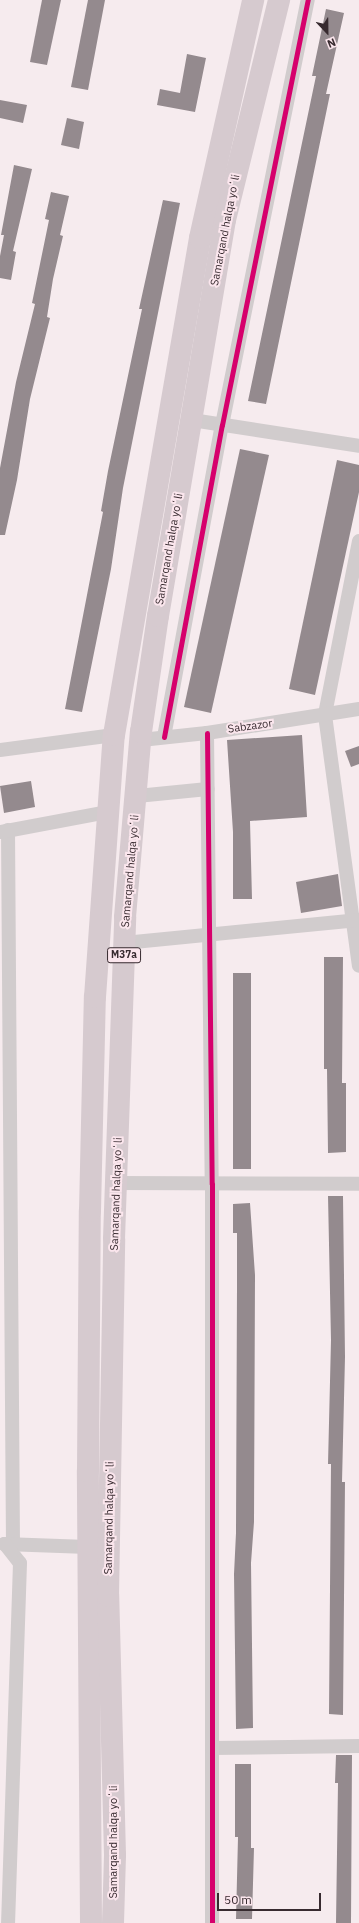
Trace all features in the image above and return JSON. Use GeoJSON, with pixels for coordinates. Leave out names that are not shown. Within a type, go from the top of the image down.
{"type":"FeatureCollection","features":[{"type":"Feature","properties":{"kind":"highway","name":"Samarqand halqa yoʻli"},"geometry":{"type":"LineString","coordinates":[[91,1923],[88,1547],[90,1211],[95,997],[114,735],[200,238],[253,0]]}},
{"type":"Feature","properties":{"kind":"highway","name":"Samarqand halqa yoʻli"},"geometry":{"type":"LineString","coordinates":[[113,1923],[115,1855],[108,1596],[116,1183],[125,917],[141,740],[158,616],[225,220],[279,0]]}},
{"type":"Feature","properties":{"kind":"highway"},"geometry":{"type":"LineString","coordinates":[[100,913],[125,917]]}},
{"type":"Feature","properties":{"kind":"street"},"geometry":{"type":"LineString","coordinates":[[164,737],[222,425],[308,0]]}},
{"type":"Feature","properties":{"kind":"street"},"geometry":{"type":"LineString","coordinates":[[192,420],[359,446]]}},
{"type":"Feature","properties":{"kind":"street"},"geometry":{"type":"LineString","coordinates":[[359,541],[325,715],[356,921],[359,966]]}},
{"type":"Feature","properties":{"kind":"street","name":"Sabzazor"},"geometry":{"type":"LineString","coordinates":[[141,740],[325,715],[359,708]]}},
{"type":"Feature","properties":{"kind":"street"},"geometry":{"type":"LineString","coordinates":[[207,732],[212,1184],[212,1923]]}},
{"type":"Feature","properties":{"kind":"street"},"geometry":{"type":"LineString","coordinates":[[0,750],[114,735]]}},
{"type":"Feature","properties":{"kind":"street"},"geometry":{"type":"LineString","coordinates":[[137,796],[208,789]]}},
{"type":"Feature","properties":{"kind":"street"},"geometry":{"type":"LineString","coordinates":[[8,1923],[20,1563],[6,1544],[4,831],[108,812]]}},
{"type":"Feature","properties":{"kind":"street"},"geometry":{"type":"LineString","coordinates":[[124,943],[210,933],[356,921]]}},
{"type":"Feature","properties":{"kind":"street"},"geometry":{"type":"LineString","coordinates":[[116,1183],[359,1184]]}},
{"type":"Feature","properties":{"kind":"street"},"geometry":{"type":"LineString","coordinates":[[6,1544],[88,1547]]}},
{"type":"Feature","properties":{"kind":"street"},"geometry":{"type":"LineString","coordinates":[[212,1748],[359,1746]]}},
{"type":"Feature","properties":{"kind":"building"},"geometry":{"type":"Polygon","coordinates":[[[42,0],[61,0],[47,65],[30,62],[42,0]]]}},
{"type":"Feature","properties":{"kind":"building"},"geometry":{"type":"Polygon","coordinates":[[[88,0],[105,0],[88,90],[71,87],[88,0]]]}},
{"type":"Feature","properties":{"kind":"building"},"geometry":{"type":"Polygon","coordinates":[[[326,9],[344,13],[326,94],[330,94],[266,404],[248,401],[316,76],[312,76],[326,9]]]}},
{"type":"Feature","properties":{"kind":"building"},"geometry":{"type":"Polygon","coordinates":[[[187,54],[206,58],[195,112],[157,105],[160,89],[180,93],[187,54]]]}},
{"type":"Feature","properties":{"kind":"building"},"geometry":{"type":"Polygon","coordinates":[[[0,100],[27,105],[23,123],[0,118],[0,100]]]}},
{"type":"Feature","properties":{"kind":"building"},"geometry":{"type":"Polygon","coordinates":[[[67,118],[84,122],[79,149],[61,145],[67,118]]]}},
{"type":"Feature","properties":{"kind":"building"},"geometry":{"type":"Polygon","coordinates":[[[14,165],[32,169],[13,251],[16,252],[11,280],[0,278],[0,256],[4,235],[1,235],[14,165]]]}},
{"type":"Feature","properties":{"kind":"building"},"geometry":{"type":"Polygon","coordinates":[[[51,192],[69,196],[60,235],[63,236],[53,279],[47,317],[50,318],[30,399],[17,480],[5,535],[0,535],[0,468],[16,382],[35,304],[32,303],[49,220],[45,219],[51,192]]]}},
{"type":"Feature","properties":{"kind":"building"},"geometry":{"type":"Polygon","coordinates":[[[163,200],[180,203],[123,488],[111,569],[82,712],[65,709],[103,512],[101,511],[108,471],[142,309],[139,309],[163,200]]]}},
{"type":"Feature","properties":{"kind":"building"},"geometry":{"type":"Polygon","coordinates":[[[240,449],[269,455],[211,713],[184,707],[240,449]]]}},
{"type":"Feature","properties":{"kind":"building"},"geometry":{"type":"Polygon","coordinates":[[[337,460],[359,465],[359,492],[315,695],[289,689],[337,460]]]}},
{"type":"Feature","properties":{"kind":"building"},"geometry":{"type":"Polygon","coordinates":[[[302,735],[307,817],[250,821],[252,899],[233,899],[233,832],[227,740],[302,735]]]}},
{"type":"Feature","properties":{"kind":"building"},"geometry":{"type":"Polygon","coordinates":[[[359,746],[359,764],[351,767],[345,751],[359,746]]]}},
{"type":"Feature","properties":{"kind":"building"},"geometry":{"type":"Polygon","coordinates":[[[31,781],[35,807],[4,813],[0,786],[31,781]]]}},
{"type":"Feature","properties":{"kind":"building"},"geometry":{"type":"Polygon","coordinates":[[[338,874],[342,906],[301,913],[296,882],[338,874]]]}},
{"type":"Feature","properties":{"kind":"building"},"geometry":{"type":"Polygon","coordinates":[[[324,957],[343,957],[342,1083],[346,1083],[346,1152],[328,1153],[327,1069],[324,1069],[324,957]]]}},
{"type":"Feature","properties":{"kind":"building"},"geometry":{"type":"Polygon","coordinates":[[[233,973],[251,973],[251,1169],[233,1169],[233,973]]]}},
{"type":"Feature","properties":{"kind":"building"},"geometry":{"type":"Polygon","coordinates":[[[328,1196],[343,1196],[345,1357],[342,1482],[345,1482],[343,1715],[329,1714],[331,1464],[328,1464],[331,1340],[328,1196]]]}},
{"type":"Feature","properties":{"kind":"building"},"geometry":{"type":"Polygon","coordinates":[[[250,1203],[255,1275],[254,1522],[251,1563],[253,1728],[236,1729],[234,1574],[236,1533],[237,1233],[233,1233],[233,1204],[250,1203]]]}},
{"type":"Feature","properties":{"kind":"building"},"geometry":{"type":"Polygon","coordinates":[[[336,1755],[352,1755],[351,1923],[336,1923],[338,1783],[335,1783],[336,1755]]]}},
{"type":"Feature","properties":{"kind":"building"},"geometry":{"type":"Polygon","coordinates":[[[235,1764],[251,1764],[251,1848],[254,1848],[252,1919],[236,1919],[238,1837],[235,1837],[235,1764]]]}},
{"type":"Feature","properties":{"kind":"cycle path"},"geometry":{"type":"LineString","coordinates":[[164,737],[222,425],[308,0]]}},
{"type":"Feature","properties":{"kind":"cycle path"},"geometry":{"type":"LineString","coordinates":[[207,733],[212,1184],[212,1923]]}}]}
